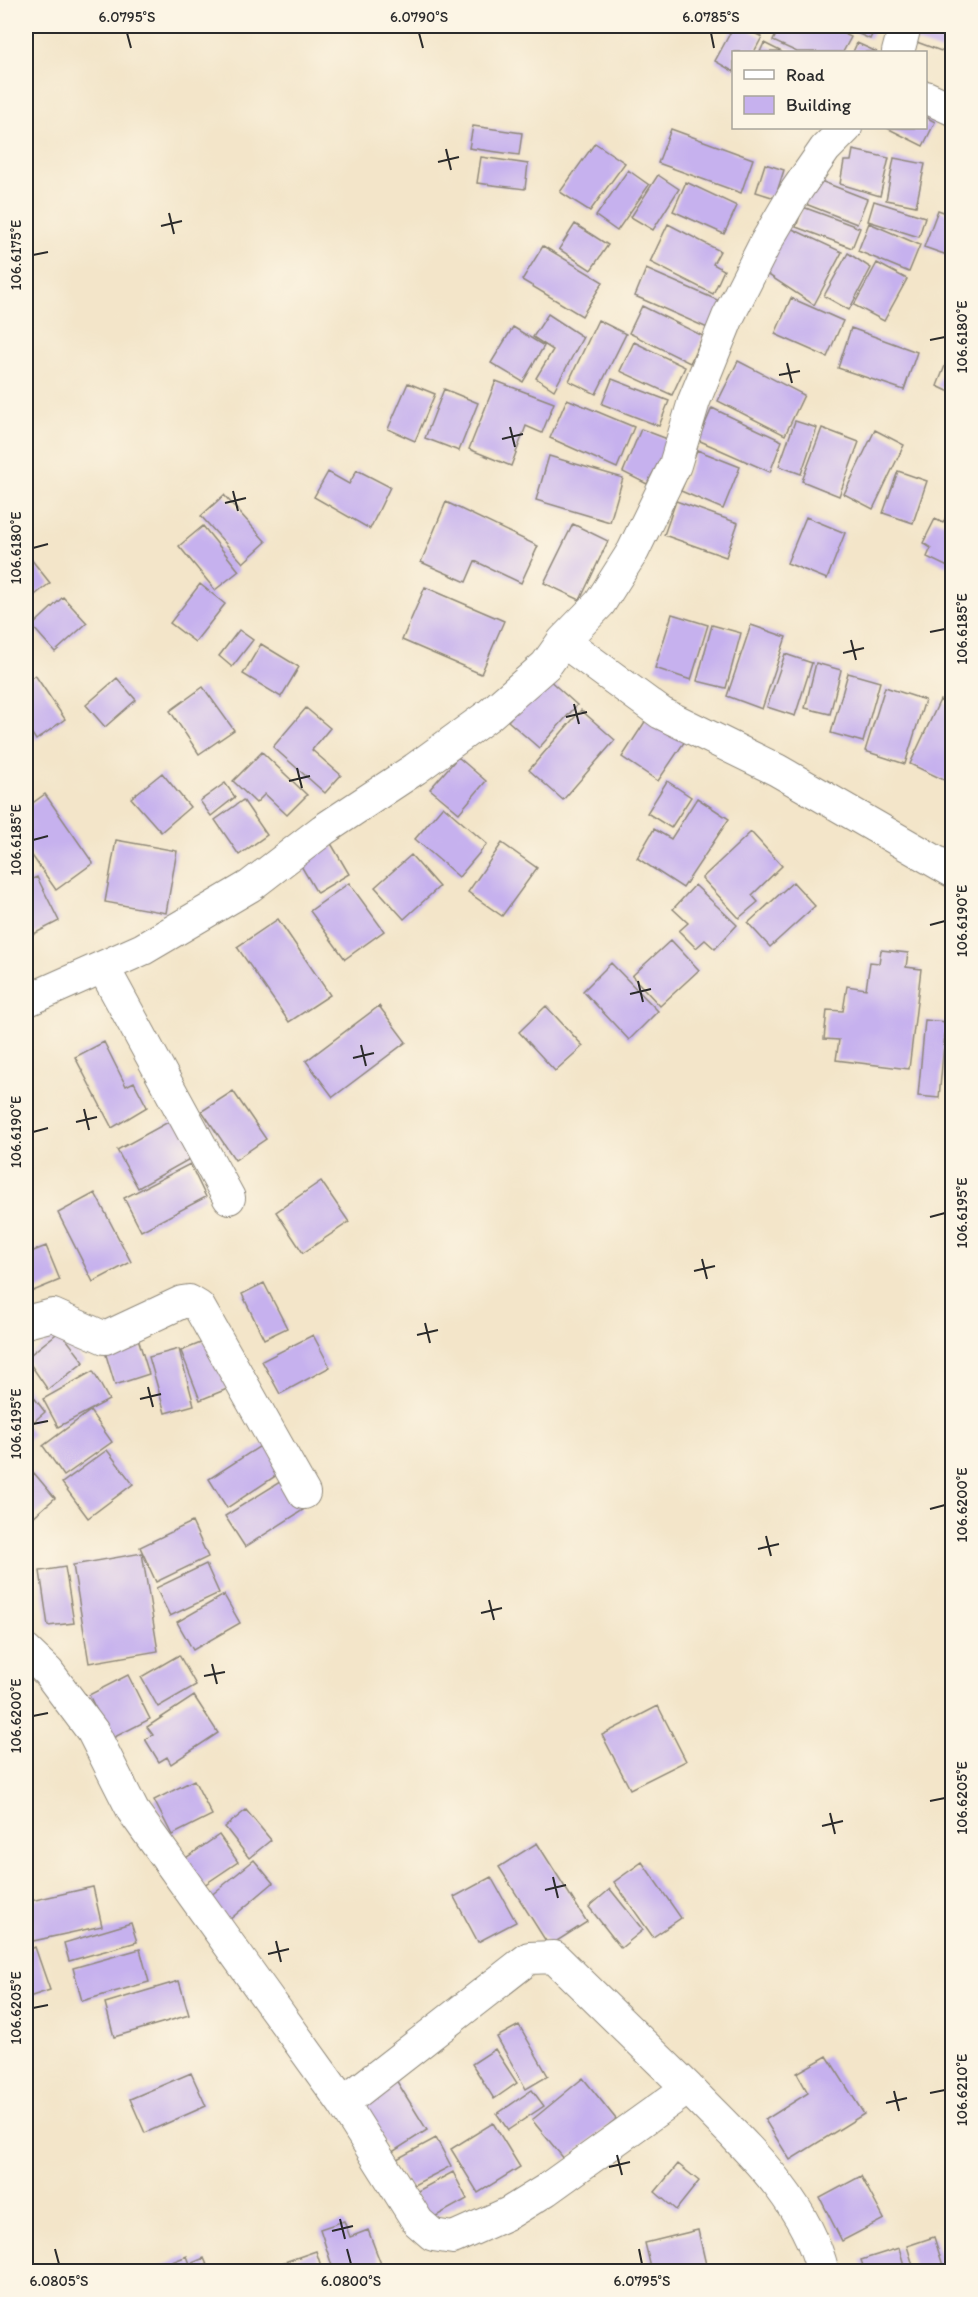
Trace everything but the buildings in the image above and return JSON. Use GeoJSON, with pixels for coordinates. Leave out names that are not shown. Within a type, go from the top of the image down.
{"type":"FeatureCollection","features":[{"type":"Feature","properties":{"kind":"street"},"geometry":{"type":"LineString","coordinates":[[897,51],[905,26]]}},
{"type":"Feature","properties":{"kind":"street"},"geometry":{"type":"LineString","coordinates":[[927,97],[952,109]]}},
{"type":"Feature","properties":{"kind":"street"},"geometry":{"type":"LineString","coordinates":[[26,1001],[143,949],[250,886],[323,830],[415,769],[489,715],[546,665],[563,641],[600,603],[633,551],[675,465],[694,401],[728,317],[766,242],[796,191],[825,149],[845,129]]}},
{"type":"Feature","properties":{"kind":"street"},"geometry":{"type":"LineString","coordinates":[[563,641],[661,713],[777,770],[952,871]]}},
{"type":"Feature","properties":{"kind":"street"},"geometry":{"type":"LineString","coordinates":[[103,967],[230,1198]]}},
{"type":"Feature","properties":{"kind":"street"},"geometry":{"type":"LineString","coordinates":[[26,1322],[53,1315],[105,1338],[182,1302],[194,1303],[199,1307],[304,1493]]}},
{"type":"Feature","properties":{"kind":"street"},"geometry":{"type":"LineString","coordinates":[[26,1651],[48,1672],[93,1732],[133,1811],[343,2103],[418,2222],[433,2235],[453,2238],[509,2213],[546,2190],[688,2088]]}},
{"type":"Feature","properties":{"kind":"street"},"geometry":{"type":"LineString","coordinates":[[343,2103],[529,1958],[554,1957],[688,2088],[783,2190],[808,2226],[823,2271]]}}]}
